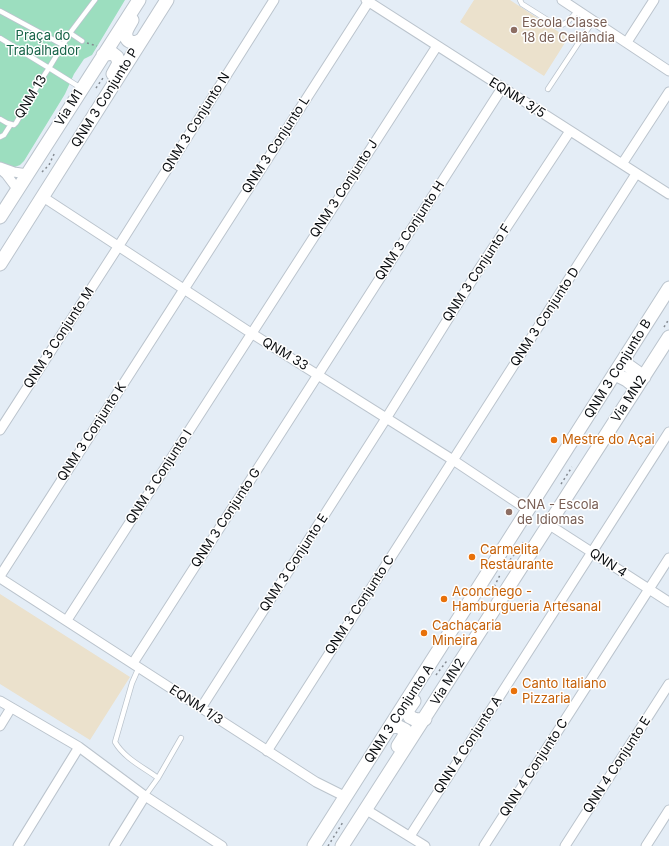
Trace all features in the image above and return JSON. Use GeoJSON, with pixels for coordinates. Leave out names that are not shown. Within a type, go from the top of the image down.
{"type":"FeatureCollection","features":[{"type":"Feature","properties":{"kind":"main road","name":"QNM 3 Conjunto P"},"geometry":{"type":"LineString","coordinates":[[0,264],[167,0]]}},
{"type":"Feature","properties":{"kind":"main road"},"geometry":{"type":"LineString","coordinates":[[137,3],[126,35],[128,40],[134,43],[137,43],[142,38]]}},
{"type":"Feature","properties":{"kind":"main road","name":"Via M1"},"geometry":{"type":"LineString","coordinates":[[0,216],[137,3]]}},
{"type":"Feature","properties":{"kind":"main road"},"geometry":{"type":"LineString","coordinates":[[100,105],[108,83],[119,63],[118,57],[112,53],[104,55]]}},
{"type":"Feature","properties":{"kind":"main road","name":"QNM 3 Conjunto B"},"geometry":{"type":"LineString","coordinates":[[528,510],[669,288]]}},
{"type":"Feature","properties":{"kind":"main road","name":"Via MN2"},"geometry":{"type":"LineString","coordinates":[[342,846],[669,337]]}},
{"type":"Feature","properties":{"kind":"main road"},"geometry":{"type":"LineString","coordinates":[[622,362],[640,382]]}},
{"type":"Feature","properties":{"kind":"main road"},"geometry":{"type":"LineString","coordinates":[[614,374],[627,380],[640,382]]}},
{"type":"Feature","properties":{"kind":"main road","name":"QNM 3 Conjunto A"},"geometry":{"type":"LineString","coordinates":[[346,797],[528,510]]}},
{"type":"Feature","properties":{"kind":"main road"},"geometry":{"type":"LineString","coordinates":[[425,719],[416,720],[407,712],[442,656],[452,631]]}},
{"type":"Feature","properties":{"kind":"main road"},"geometry":{"type":"LineString","coordinates":[[363,812],[372,788],[405,735],[405,730],[400,726],[391,727]]}},
{"type":"Feature","properties":{"kind":"main road"},"geometry":{"type":"LineString","coordinates":[[314,846],[346,797]]}},
{"type":"Feature","properties":{"kind":"street","name":"QNM 3 Conjunto N"},"geometry":{"type":"LineString","coordinates":[[118,247],[274,0]]}},
{"type":"Feature","properties":{"kind":"street","name":"EQNM 3/5"},"geometry":{"type":"LineString","coordinates":[[368,0],[502,88],[669,194]]}},
{"type":"Feature","properties":{"kind":"street","name":"QNM 3 Conjunto L"},"geometry":{"type":"LineString","coordinates":[[184,288],[368,0]]}},
{"type":"Feature","properties":{"kind":"street"},"geometry":{"type":"LineString","coordinates":[[562,0],[669,71]]}},
{"type":"Feature","properties":{"kind":"street"},"geometry":{"type":"LineString","coordinates":[[627,42],[654,0]]}},
{"type":"Feature","properties":{"kind":"street","name":"QNM 3 Conjunto J"},"geometry":{"type":"LineString","coordinates":[[251,333],[437,46]]}},
{"type":"Feature","properties":{"kind":"street","name":"QNM 3 Conjunto H"},"geometry":{"type":"LineString","coordinates":[[319,374],[502,88]]}},
{"type":"Feature","properties":{"kind":"street"},"geometry":{"type":"LineString","coordinates":[[622,164],[669,92]]}},
{"type":"Feature","properties":{"kind":"street","name":"QNM 3 Conjunto F"},"geometry":{"type":"LineString","coordinates":[[387,417],[481,266],[570,131]]}},
{"type":"Feature","properties":{"kind":"street"},"geometry":{"type":"LineString","coordinates":[[0,168],[27,174]]}},
{"type":"Feature","properties":{"kind":"street"},"geometry":{"type":"LineString","coordinates":[[0,168],[18,190]]}},
{"type":"Feature","properties":{"kind":"street","name":"QNM 3 Conjunto D"},"geometry":{"type":"LineString","coordinates":[[453,460],[636,174]]}},
{"type":"Feature","properties":{"kind":"street","name":"QNM 33"},"geometry":{"type":"LineString","coordinates":[[43,197],[251,333],[387,417],[528,510]]}},
{"type":"Feature","properties":{"kind":"street","name":"QNM 3 Conjunto M"},"geometry":{"type":"LineString","coordinates":[[0,430],[118,247]]}},
{"type":"Feature","properties":{"kind":"street","name":"QNM 3 Conjunto K"},"geometry":{"type":"LineString","coordinates":[[0,577],[184,288]]}},
{"type":"Feature","properties":{"kind":"street","name":"QNM 3 Conjunto I"},"geometry":{"type":"LineString","coordinates":[[67,620],[251,333]]}},
{"type":"Feature","properties":{"kind":"street","name":"QNM 3 Conjunto G"},"geometry":{"type":"LineString","coordinates":[[136,665],[319,374]]}},
{"type":"Feature","properties":{"kind":"street","name":"QNM 3 Conjunto E"},"geometry":{"type":"LineString","coordinates":[[201,708],[387,417]]}},
{"type":"Feature","properties":{"kind":"street","name":"QNN 4 Conjunto A"},"geometry":{"type":"LineString","coordinates":[[410,836],[669,432]]}},
{"type":"Feature","properties":{"kind":"street","name":"QNM 3 Conjunto C"},"geometry":{"type":"LineString","coordinates":[[267,750],[453,460]]}},
{"type":"Feature","properties":{"kind":"street","name":"QNN 4"},"geometry":{"type":"LineString","coordinates":[[548,524],[669,602]]}},
{"type":"Feature","properties":{"kind":"street","name":"QNN 4 Conjunto C"},"geometry":{"type":"LineString","coordinates":[[484,846],[669,558]]}},
{"type":"Feature","properties":{"kind":"street","name":"EQNM 1/3"},"geometry":{"type":"LineString","coordinates":[[0,577],[316,782],[346,797]]}},
{"type":"Feature","properties":{"kind":"street","name":"QNN 4 Conjunto E"},"geometry":{"type":"LineString","coordinates":[[565,846],[669,684]]}},
{"type":"Feature","properties":{"kind":"street"},"geometry":{"type":"LineString","coordinates":[[0,701],[79,748],[207,842],[222,846]]}},
{"type":"Feature","properties":{"kind":"street"},"geometry":{"type":"LineString","coordinates":[[0,726],[11,708]]}},
{"type":"Feature","properties":{"kind":"street"},"geometry":{"type":"LineString","coordinates":[[18,846],[79,748]]}},
{"type":"Feature","properties":{"kind":"street"},"geometry":{"type":"LineString","coordinates":[[114,846],[145,796]]}},
{"type":"Feature","properties":{"kind":"street"},"geometry":{"type":"LineString","coordinates":[[646,846],[669,810]]}},
{"type":"Feature","properties":{"kind":"street"},"geometry":{"type":"LineString","coordinates":[[363,812],[410,836],[425,846]]}},
{"type":"Feature","properties":{"kind":"lane"},"geometry":{"type":"LineString","coordinates":[[0,38],[49,68],[70,33],[95,0]]}},
{"type":"Feature","properties":{"kind":"lane"},"geometry":{"type":"LineString","coordinates":[[520,0],[522,4],[556,26],[563,25],[569,21],[578,10]]}},
{"type":"Feature","properties":{"kind":"lane"},"geometry":{"type":"LineString","coordinates":[[0,11],[64,44]]}},
{"type":"Feature","properties":{"kind":"lane"},"geometry":{"type":"LineString","coordinates":[[548,89],[594,20]]}},
{"type":"Feature","properties":{"kind":"lane"},"geometry":{"type":"LineString","coordinates":[[70,33],[82,41]]}},
{"type":"Feature","properties":{"kind":"lane","name":"QNM 13"},"geometry":{"type":"LineString","coordinates":[[0,119],[14,125],[20,118],[49,68],[82,88]]}},
{"type":"Feature","properties":{"kind":"lane"},"geometry":{"type":"LineString","coordinates":[[0,137],[4,135],[11,124]]}},
{"type":"Feature","properties":{"kind":"lane"},"geometry":{"type":"LineString","coordinates":[[136,665],[116,742],[119,749],[158,778]]}},
{"type":"Feature","properties":{"kind":"lane"},"geometry":{"type":"LineString","coordinates":[[145,796],[158,778],[181,738]]}},
{"type":"Feature","properties":{"kind":"shaded area","name":"Escola Classe 18 de Ceilândia"},"geometry":{"type":"Polygon","coordinates":[[[474,0],[510,0],[568,38],[544,76],[460,22],[474,0]]]}},
{"type":"Feature","properties":{"kind":"shaded area"},"geometry":{"type":"Polygon","coordinates":[[[0,594],[130,677],[90,740],[0,684],[0,594]]]}},
{"type":"Feature","properties":{"kind":"green space","name":"Praça do Trabalhador"},"geometry":{"type":"Polygon","coordinates":[[[0,0],[125,0],[92,55],[84,59],[74,74],[65,94],[24,161],[20,165],[12,168],[0,162],[0,0]]]}},
{"type":"Feature","properties":{"kind":"place","name":"Escola Classe 18 de Ceilândia"},"geometry":{"type":"Point","coordinates":[514,30]}},
{"type":"Feature","properties":{"kind":"place","name":"Mestre do Açai"},"geometry":{"type":"Point","coordinates":[554,440]}},
{"type":"Feature","properties":{"kind":"place","name":"CNA - Escola de Idiomas"},"geometry":{"type":"Point","coordinates":[509,512]}},
{"type":"Feature","properties":{"kind":"place","name":"Carmelita Restaurante"},"geometry":{"type":"Point","coordinates":[472,557]}},
{"type":"Feature","properties":{"kind":"place","name":"Aconchego - Hamburgueria Artesanal"},"geometry":{"type":"Point","coordinates":[444,599]}},
{"type":"Feature","properties":{"kind":"place","name":"Cachaçaria Mineira"},"geometry":{"type":"Point","coordinates":[424,633]}},
{"type":"Feature","properties":{"kind":"place","name":"Canto Italiano Pizzaria"},"geometry":{"type":"Point","coordinates":[514,691]}}]}
